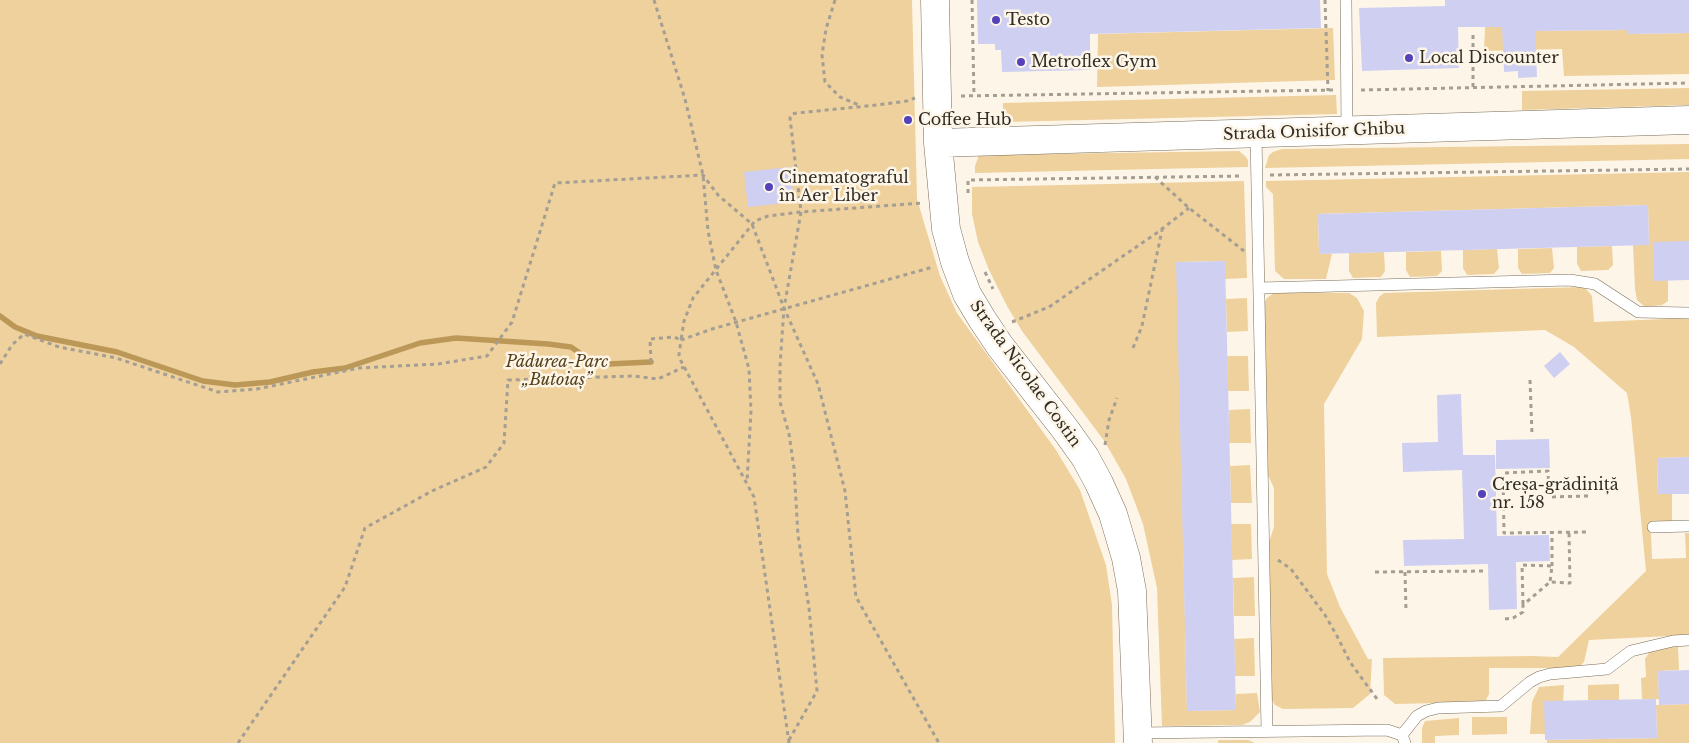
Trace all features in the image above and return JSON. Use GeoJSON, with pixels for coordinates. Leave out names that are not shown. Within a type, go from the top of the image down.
{"type":"FeatureCollection","features":[{"type":"Feature","properties":{"kind":"main road","name":"Strada Nicolae Costin"},"geometry":{"type":"LineString","coordinates":[[936,0],[938,143],[946,229],[955,262],[967,294],[982,319],[1000,346],[1065,429],[1085,458],[1113,514],[1126,558],[1132,591],[1138,738]]}},
{"type":"Feature","properties":{"kind":"main road","name":"Strada Onisifor Ghibu"},"geometry":{"type":"LineString","coordinates":[[938,143],[1689,120]]}},
{"type":"Feature","properties":{"kind":"lane"},"geometry":{"type":"LineString","coordinates":[[1346,0],[1347,131]]}},
{"type":"Feature","properties":{"kind":"lane"},"geometry":{"type":"LineString","coordinates":[[1256,134],[1267,731]]}},
{"type":"Feature","properties":{"kind":"lane"},"geometry":{"type":"LineString","coordinates":[[1259,288],[1570,280],[1595,284],[1638,312],[1689,313]]}},
{"type":"Feature","properties":{"kind":"lane"},"geometry":{"type":"LineString","coordinates":[[1653,527],[1689,526]]}},
{"type":"Feature","properties":{"kind":"lane"},"geometry":{"type":"LineString","coordinates":[[1138,738],[1267,731],[1387,730],[1403,739],[1417,716],[1426,711],[1438,708],[1501,706],[1539,677],[1550,674],[1607,670],[1632,651],[1672,641],[1689,640]]}},
{"type":"Feature","properties":{"kind":"path"},"geometry":{"type":"LineString","coordinates":[[654,0],[685,99],[704,175],[708,231],[716,270],[736,322],[749,369],[751,411],[746,483]]}},
{"type":"Feature","properties":{"kind":"path"},"geometry":{"type":"LineString","coordinates":[[835,0],[826,29],[822,55],[825,82],[840,97],[861,107]]}},
{"type":"Feature","properties":{"kind":"path"},"geometry":{"type":"LineString","coordinates":[[972,0],[974,96]]}},
{"type":"Feature","properties":{"kind":"path"},"geometry":{"type":"LineString","coordinates":[[961,96],[1328,91],[1326,0]]}},
{"type":"Feature","properties":{"kind":"path"},"geometry":{"type":"LineString","coordinates":[[1473,31],[1473,87]]}},
{"type":"Feature","properties":{"kind":"path"},"geometry":{"type":"LineString","coordinates":[[1346,90],[1689,83]]}},
{"type":"Feature","properties":{"kind":"path"},"geometry":{"type":"LineString","coordinates":[[789,741],[816,691],[809,608],[798,535],[794,468],[789,434],[780,402],[780,366],[784,308],[801,212],[790,118],[792,114],[797,113],[908,101],[920,96]]}},
{"type":"Feature","properties":{"kind":"path"},"geometry":{"type":"LineString","coordinates":[[968,180],[1689,169]]}},
{"type":"Feature","properties":{"kind":"path"},"geometry":{"type":"LineString","coordinates":[[704,175],[718,195],[752,224],[784,308],[818,384],[845,491],[856,597],[939,743]]}},
{"type":"Feature","properties":{"kind":"path"},"geometry":{"type":"LineString","coordinates":[[0,364],[12,345],[24,334],[60,347],[116,358],[218,392],[257,389],[359,368],[454,361],[487,356],[512,322],[555,183],[704,175]]}},
{"type":"Feature","properties":{"kind":"path"},"geometry":{"type":"LineString","coordinates":[[1155,177],[1258,263]]}},
{"type":"Feature","properties":{"kind":"path"},"geometry":{"type":"LineString","coordinates":[[789,741],[754,497],[679,355],[684,321],[690,304],[752,224],[761,218],[801,212],[943,202]]}},
{"type":"Feature","properties":{"kind":"path"},"geometry":{"type":"LineString","coordinates":[[1012,322],[1049,306],[1190,208]]}},
{"type":"Feature","properties":{"kind":"path"},"geometry":{"type":"LineString","coordinates":[[1133,348],[1142,326],[1162,229]]}},
{"type":"Feature","properties":{"kind":"path"},"geometry":{"type":"LineString","coordinates":[[651,362],[650,339],[674,337],[681,340],[784,308],[924,271]]}},
{"type":"Feature","properties":{"kind":"path"},"geometry":{"type":"LineString","coordinates":[[238,743],[345,587],[365,528],[432,491],[486,467],[504,443],[508,380],[634,376],[658,379],[684,367]]}},
{"type":"Feature","properties":{"kind":"path"},"geometry":{"type":"LineString","coordinates":[[1530,380],[1532,434]]}},
{"type":"Feature","properties":{"kind":"path"},"geometry":{"type":"LineString","coordinates":[[1105,446],[1109,420],[1117,398]]}},
{"type":"Feature","properties":{"kind":"path"},"geometry":{"type":"LineString","coordinates":[[1588,496],[1549,497],[1548,471],[1503,473],[1504,533],[1589,532]]}},
{"type":"Feature","properties":{"kind":"path"},"geometry":{"type":"LineString","coordinates":[[1523,605],[1550,582],[1552,532]]}},
{"type":"Feature","properties":{"kind":"path"},"geometry":{"type":"LineString","coordinates":[[1550,582],[1570,583],[1569,532]]}},
{"type":"Feature","properties":{"kind":"path"},"geometry":{"type":"LineString","coordinates":[[1264,551],[1291,569],[1324,615],[1350,662],[1377,699]]}},
{"type":"Feature","properties":{"kind":"path"},"geometry":{"type":"LineString","coordinates":[[1505,619],[1513,618],[1523,612],[1522,565],[1552,566]]}},
{"type":"Feature","properties":{"kind":"path"},"geometry":{"type":"LineString","coordinates":[[1375,572],[1485,571]]}},
{"type":"Feature","properties":{"kind":"path"},"geometry":{"type":"LineString","coordinates":[[1406,572],[1406,610]]}},
{"type":"Feature","properties":{"kind":"green space","name":"Pădurea-Parc „Butoiaș”"},"geometry":{"type":"Polygon","coordinates":[[[0,0],[912,0],[917,199],[940,276],[957,313],[1056,450],[1080,490],[1106,565],[1112,605],[1115,743],[0,743],[0,0]]]}},
{"type":"Feature","properties":{"kind":"green space"},"geometry":{"type":"Polygon","coordinates":[[[1536,26],[1537,31],[1627,30],[1628,34],[1689,33],[1689,74],[1564,76],[1562,49],[1484,51],[1485,27],[1536,26]]]}},
{"type":"Feature","properties":{"kind":"green space"},"geometry":{"type":"Polygon","coordinates":[[[1333,28],[1335,80],[1097,87],[1098,34],[1333,28]]]}},
{"type":"Feature","properties":{"kind":"green space"},"geometry":{"type":"Polygon","coordinates":[[[1689,88],[1689,105],[1522,110],[1522,91],[1689,88]]]}},
{"type":"Feature","properties":{"kind":"green space"},"geometry":{"type":"Polygon","coordinates":[[[1336,95],[1337,114],[1003,122],[1003,103],[1336,95]]]}},
{"type":"Feature","properties":{"kind":"green space"},"geometry":{"type":"Polygon","coordinates":[[[1689,144],[1689,159],[1265,168],[1269,155],[1282,149],[1689,144]]]}},
{"type":"Feature","properties":{"kind":"green space"},"geometry":{"type":"Polygon","coordinates":[[[1239,151],[1248,160],[1248,167],[975,173],[975,166],[979,155],[1239,151]]]}},
{"type":"Feature","properties":{"kind":"green space"},"geometry":{"type":"Polygon","coordinates":[[[1689,172],[1689,241],[1668,280],[1668,301],[1662,305],[1645,307],[1637,300],[1635,289],[1633,245],[1649,245],[1648,205],[1318,214],[1319,254],[1332,254],[1326,279],[1284,279],[1275,271],[1273,194],[1266,187],[1266,181],[1689,172]]]}},
{"type":"Feature","properties":{"kind":"green space"},"geometry":{"type":"Polygon","coordinates":[[[1244,181],[1247,278],[1225,279],[1225,261],[1177,262],[1187,711],[1236,710],[1236,694],[1257,693],[1260,712],[1250,722],[1242,725],[1162,726],[1157,588],[1143,524],[1126,479],[1105,442],[1022,331],[1007,306],[989,270],[978,242],[972,214],[972,187],[1244,181]]]}},
{"type":"Feature","properties":{"kind":"green space"},"geometry":{"type":"Polygon","coordinates":[[[1612,246],[1613,265],[1608,270],[1581,271],[1577,264],[1577,247],[1612,246]]]}},
{"type":"Feature","properties":{"kind":"green space"},"geometry":{"type":"Polygon","coordinates":[[[1552,248],[1554,268],[1550,273],[1522,274],[1518,268],[1518,249],[1552,248]]]}},
{"type":"Feature","properties":{"kind":"green space"},"geometry":{"type":"Polygon","coordinates":[[[1497,249],[1499,268],[1494,274],[1467,275],[1463,268],[1463,250],[1497,249]]]}},
{"type":"Feature","properties":{"kind":"green space"},"geometry":{"type":"Polygon","coordinates":[[[1441,251],[1442,271],[1437,276],[1410,277],[1406,270],[1406,252],[1441,251]]]}},
{"type":"Feature","properties":{"kind":"green space"},"geometry":{"type":"Polygon","coordinates":[[[1384,252],[1385,271],[1381,277],[1353,278],[1349,271],[1349,253],[1384,252]]]}},
{"type":"Feature","properties":{"kind":"green space"},"geometry":{"type":"Polygon","coordinates":[[[1582,287],[1592,296],[1594,322],[1689,318],[1689,457],[1657,458],[1658,494],[1672,494],[1672,521],[1652,522],[1651,534],[1652,559],[1686,558],[1685,533],[1689,533],[1689,635],[1589,640],[1584,662],[1580,666],[1571,668],[1489,668],[1489,694],[1486,700],[1482,702],[1395,704],[1384,695],[1383,658],[1558,657],[1646,571],[1627,393],[1574,347],[1545,330],[1377,337],[1376,303],[1384,293],[1582,287]]]}},
{"type":"Feature","properties":{"kind":"green space"},"geometry":{"type":"Polygon","coordinates":[[[1275,292],[1349,293],[1357,298],[1364,311],[1362,339],[1324,404],[1327,574],[1340,607],[1368,659],[1372,659],[1370,694],[1353,708],[1283,709],[1275,705],[1272,700],[1269,542],[1274,527],[1274,488],[1267,473],[1264,303],[1275,292]]]}},
{"type":"Feature","properties":{"kind":"green space"},"geometry":{"type":"Polygon","coordinates":[[[1247,298],[1248,331],[1227,332],[1226,299],[1247,298]]]}},
{"type":"Feature","properties":{"kind":"green space"},"geometry":{"type":"Polygon","coordinates":[[[1227,356],[1248,356],[1249,391],[1228,391],[1227,356]]]}},
{"type":"Feature","properties":{"kind":"green space"},"geometry":{"type":"Polygon","coordinates":[[[1250,409],[1251,443],[1229,443],[1229,410],[1250,409]]]}},
{"type":"Feature","properties":{"kind":"green space"},"geometry":{"type":"Polygon","coordinates":[[[1250,465],[1252,503],[1231,503],[1230,466],[1250,465]]]}},
{"type":"Feature","properties":{"kind":"green space"},"geometry":{"type":"Polygon","coordinates":[[[1231,524],[1251,524],[1252,559],[1232,560],[1231,524]]]}},
{"type":"Feature","properties":{"kind":"green space"},"geometry":{"type":"Polygon","coordinates":[[[1254,577],[1255,616],[1234,616],[1233,578],[1254,577]]]}},
{"type":"Feature","properties":{"kind":"green space"},"geometry":{"type":"Polygon","coordinates":[[[1254,638],[1255,676],[1235,676],[1234,639],[1254,638]]]}},
{"type":"Feature","properties":{"kind":"green space"},"geometry":{"type":"Polygon","coordinates":[[[1678,646],[1679,670],[1658,671],[1659,699],[1642,699],[1641,678],[1646,677],[1645,659],[1650,651],[1678,646]]]}},
{"type":"Feature","properties":{"kind":"green space"},"geometry":{"type":"Polygon","coordinates":[[[1619,684],[1619,700],[1588,700],[1588,685],[1619,684]]]}},
{"type":"Feature","properties":{"kind":"green space"},"geometry":{"type":"Polygon","coordinates":[[[1564,685],[1563,701],[1545,734],[1530,734],[1532,702],[1539,687],[1564,685]]]}},
{"type":"Feature","properties":{"kind":"green space"},"geometry":{"type":"Polygon","coordinates":[[[1689,704],[1689,743],[1547,743],[1547,740],[1657,738],[1656,705],[1689,704]]]}},
{"type":"Feature","properties":{"kind":"green space"},"geometry":{"type":"Polygon","coordinates":[[[1472,717],[1507,717],[1507,734],[1472,735],[1472,717]]]}},
{"type":"Feature","properties":{"kind":"green space"},"geometry":{"type":"Polygon","coordinates":[[[1459,718],[1459,735],[1435,736],[1435,743],[1422,743],[1422,728],[1425,721],[1459,718]]]}},
{"type":"Feature","properties":{"kind":"green space"},"geometry":{"type":"Polygon","coordinates":[[[1218,740],[1248,740],[1255,743],[1218,743],[1218,740]]]}},
{"type":"Feature","properties":{"kind":"building"},"geometry":{"type":"Polygon","coordinates":[[[977,0],[1320,0],[1321,28],[1090,34],[1090,70],[1002,72],[1001,50],[995,50],[995,44],[978,44],[977,0]]]}},
{"type":"Feature","properties":{"kind":"building"},"geometry":{"type":"Polygon","coordinates":[[[1445,0],[1689,0],[1689,33],[1627,34],[1627,30],[1535,31],[1537,77],[1518,78],[1518,71],[1504,72],[1502,27],[1458,27],[1459,68],[1362,71],[1359,8],[1445,6],[1445,0]]]}},
{"type":"Feature","properties":{"kind":"building","name":"Cinematograful în Aer Liber"},"geometry":{"type":"Polygon","coordinates":[[[790,167],[794,202],[748,207],[744,172],[790,167]]]}},
{"type":"Feature","properties":{"kind":"building"},"geometry":{"type":"Polygon","coordinates":[[[1648,205],[1649,245],[1319,254],[1318,214],[1648,205]]]}},
{"type":"Feature","properties":{"kind":"building"},"geometry":{"type":"Polygon","coordinates":[[[1689,241],[1689,280],[1654,281],[1653,242],[1689,241]]]}},
{"type":"Feature","properties":{"kind":"building"},"geometry":{"type":"Polygon","coordinates":[[[1225,261],[1236,710],[1187,711],[1176,262],[1225,261]]]}},
{"type":"Feature","properties":{"kind":"building"},"geometry":{"type":"Polygon","coordinates":[[[1560,352],[1570,364],[1554,378],[1544,366],[1560,352]]]}},
{"type":"Feature","properties":{"kind":"building"},"geometry":{"type":"Polygon","coordinates":[[[1461,394],[1463,455],[1495,455],[1497,536],[1549,535],[1550,561],[1516,562],[1517,609],[1489,610],[1488,564],[1404,566],[1403,540],[1464,539],[1462,470],[1403,472],[1402,443],[1438,442],[1437,395],[1461,394]]]}},
{"type":"Feature","properties":{"kind":"building"},"geometry":{"type":"Polygon","coordinates":[[[1549,439],[1550,468],[1496,469],[1496,440],[1549,439]]]}},
{"type":"Feature","properties":{"kind":"building"},"geometry":{"type":"Polygon","coordinates":[[[1689,457],[1689,494],[1658,494],[1657,458],[1689,457]]]}},
{"type":"Feature","properties":{"kind":"building"},"geometry":{"type":"Polygon","coordinates":[[[1689,670],[1689,704],[1659,705],[1658,671],[1689,670]]]}},
{"type":"Feature","properties":{"kind":"building"},"geometry":{"type":"Polygon","coordinates":[[[1656,699],[1657,738],[1545,740],[1544,701],[1656,699]]]}},
{"type":"Feature","properties":{"kind":"waterway"},"geometry":{"type":"LineString","coordinates":[[0,316],[15,327],[37,336],[117,352],[203,381],[235,385],[270,382],[313,372],[345,368],[420,343],[456,338],[571,347],[591,361],[608,364],[651,362]]}},
{"type":"Feature","properties":{"kind":"place","name":"Testo"},"geometry":{"type":"Point","coordinates":[996,20]}},
{"type":"Feature","properties":{"kind":"place","name":"Local Discounter"},"geometry":{"type":"Point","coordinates":[1409,58]}},
{"type":"Feature","properties":{"kind":"place","name":"Metroflex Gym"},"geometry":{"type":"Point","coordinates":[1021,62]}},
{"type":"Feature","properties":{"kind":"place","name":"Coffee Hub"},"geometry":{"type":"Point","coordinates":[908,120]}},
{"type":"Feature","properties":{"kind":"place","name":"Cinematograful în Aer Liber"},"geometry":{"type":"Point","coordinates":[769,187]}},
{"type":"Feature","properties":{"kind":"place","name":"Creșa-grădiniță nr. 158"},"geometry":{"type":"Point","coordinates":[1482,494]}}]}
